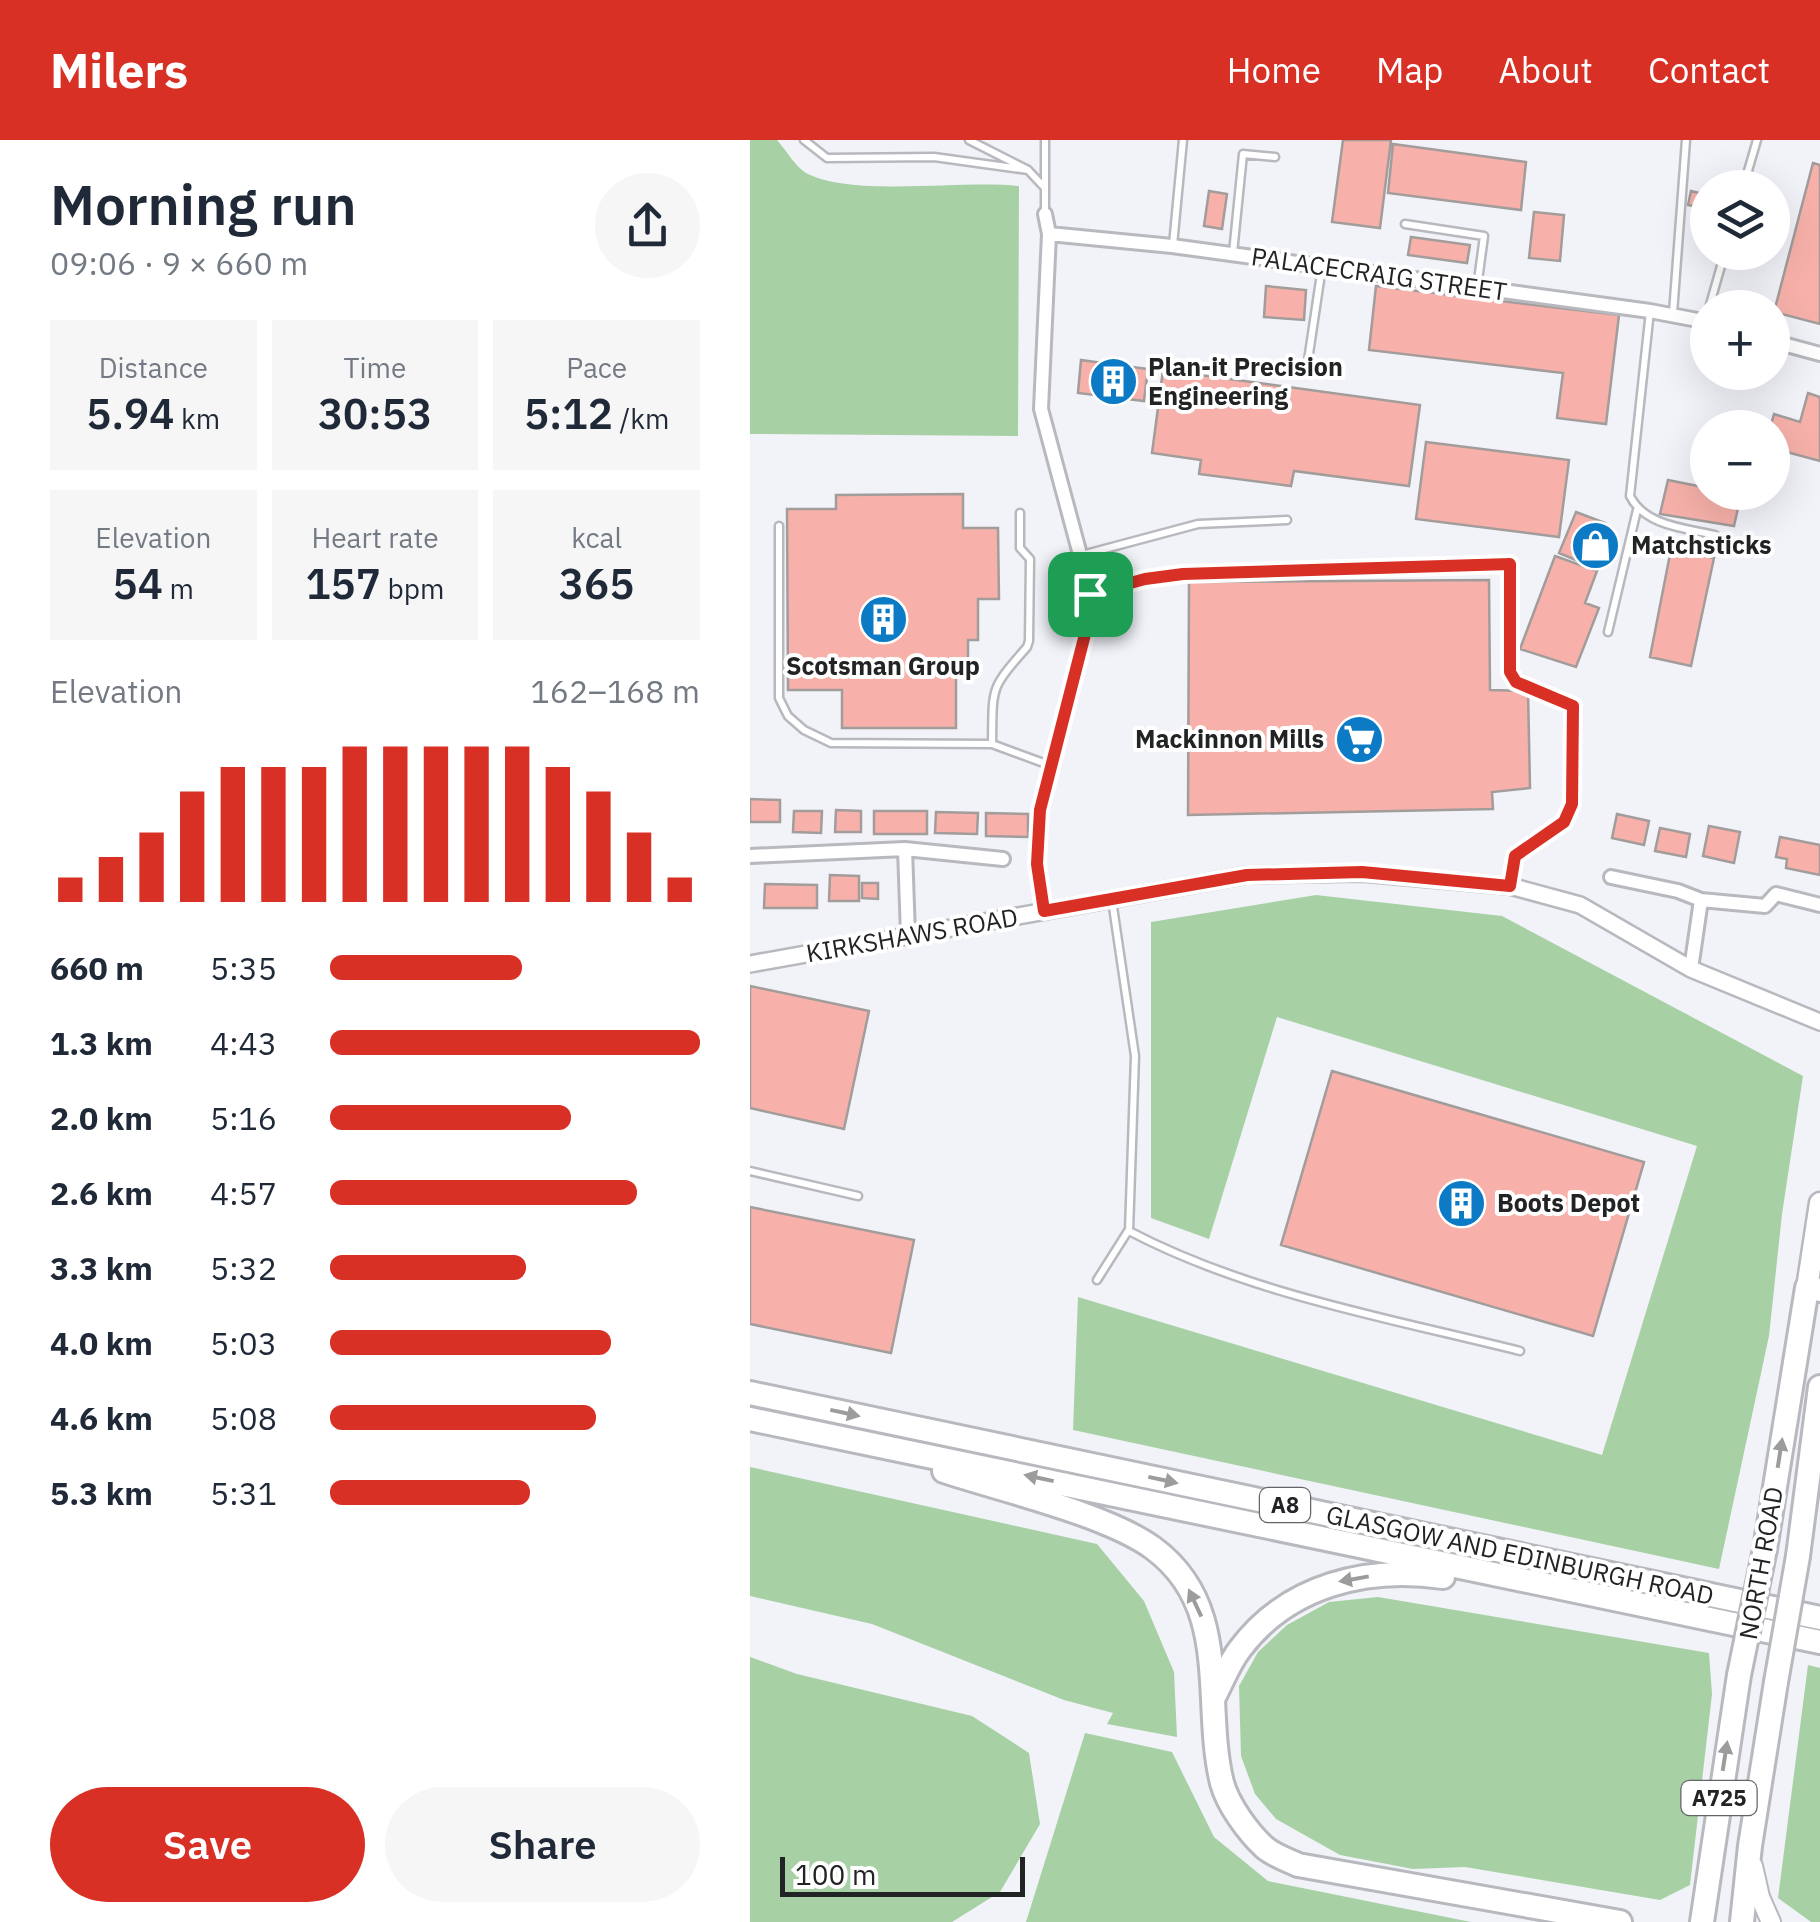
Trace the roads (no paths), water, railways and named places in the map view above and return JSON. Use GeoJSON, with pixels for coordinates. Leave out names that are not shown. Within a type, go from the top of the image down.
{"type":"FeatureCollection","features":[{"type":"Feature","properties":{"kind":"highway","name":"NORTH ROAD"},"geometry":{"type":"LineString","coordinates":[[1702,1922],[1739,1675],[1814,1289]]}},
{"type":"Feature","properties":{"kind":"highway","name":"NORTH ROAD"},"geometry":{"type":"LineString","coordinates":[[1742,1922],[1750,1846],[1798,1556],[1820,1387]]}},
{"type":"Feature","properties":{"kind":"highway","name":"GLASGOW AND EDINBURGH ROAD"},"geometry":{"type":"LineString","coordinates":[[750,1392],[1819,1617]]}},
{"type":"Feature","properties":{"kind":"highway","name":"GLASGOW AND EDINBURGH ROAD"},"geometry":{"type":"LineString","coordinates":[[750,1419],[1820,1642]]}},
{"type":"Feature","properties":{"kind":"highway","name":"A8"},"geometry":{"type":"LineString","coordinates":[[836,1436],[1099,1522],[1152,1548],[1185,1582],[1202,1616],[1210,1644],[1223,1788],[1266,1850],[1298,1865],[1620,1922]]}},
{"type":"Feature","properties":{"kind":"highway","name":"A8"},"geometry":{"type":"LineString","coordinates":[[1214,1697],[1238,1651],[1276,1611],[1320,1586],[1358,1577],[1415,1573],[1624,1602]]}},
{"type":"Feature","properties":{"kind":"main road","name":"NORTH ROAD"},"geometry":{"type":"LineString","coordinates":[[1814,1289],[1820,1204]]}},
{"type":"Feature","properties":{"kind":"main road"},"geometry":{"type":"LineString","coordinates":[[1750,1846],[1760,1897],[1771,1922]]}},
{"type":"Feature","properties":{"kind":"street"},"geometry":{"type":"LineString","coordinates":[[1044,911],[1037,864],[1040,810],[1093,603],[1041,410],[1049,234],[1046,214]]}},
{"type":"Feature","properties":{"kind":"street","name":"PALACECRAIG STREET"},"geometry":{"type":"LineString","coordinates":[[1049,234],[1172,246],[1690,315]]}},
{"type":"Feature","properties":{"kind":"street"},"geometry":{"type":"LineString","coordinates":[[1790,345],[1820,354]]}},
{"type":"Feature","properties":{"kind":"street"},"geometry":{"type":"LineString","coordinates":[[750,856],[905,850],[1003,859]]}},
{"type":"Feature","properties":{"kind":"street"},"geometry":{"type":"LineString","coordinates":[[905,850],[908,934]]}},
{"type":"Feature","properties":{"kind":"street","name":"KIRKSHAWS ROAD"},"geometry":{"type":"LineString","coordinates":[[750,964],[1247,875],[1362,872],[1510,886],[1580,905],[1691,969],[1820,1022]]}},
{"type":"Feature","properties":{"kind":"street"},"geometry":{"type":"LineString","coordinates":[[1610,877],[1678,891],[1701,900],[1766,906],[1776,894],[1820,905]]}},
{"type":"Feature","properties":{"kind":"street"},"geometry":{"type":"LineString","coordinates":[[1691,969],[1701,900]]}},
{"type":"Feature","properties":{"kind":"lane"},"geometry":{"type":"LineString","coordinates":[[804,140],[827,158],[934,157],[1028,170]]}},
{"type":"Feature","properties":{"kind":"lane"},"geometry":{"type":"LineString","coordinates":[[969,140],[1028,170],[1044,187]]}},
{"type":"Feature","properties":{"kind":"lane"},"geometry":{"type":"LineString","coordinates":[[1034,140],[1046,151]]}},
{"type":"Feature","properties":{"kind":"lane"},"geometry":{"type":"LineString","coordinates":[[1045,140],[1046,214]]}},
{"type":"Feature","properties":{"kind":"lane"},"geometry":{"type":"LineString","coordinates":[[1172,246],[1183,140]]}},
{"type":"Feature","properties":{"kind":"lane"},"geometry":{"type":"LineString","coordinates":[[1673,314],[1686,140]]}},
{"type":"Feature","properties":{"kind":"lane"},"geometry":{"type":"LineString","coordinates":[[1748,170],[1757,140]]}},
{"type":"Feature","properties":{"kind":"lane"},"geometry":{"type":"LineString","coordinates":[[1233,254],[1243,154],[1275,157]]}},
{"type":"Feature","properties":{"kind":"lane"},"geometry":{"type":"LineString","coordinates":[[1405,224],[1484,236],[1477,288]]}},
{"type":"Feature","properties":{"kind":"lane"},"geometry":{"type":"LineString","coordinates":[[1307,367],[1322,266]]}},
{"type":"Feature","properties":{"kind":"lane"},"geometry":{"type":"LineString","coordinates":[[1608,632],[1637,510],[1630,496],[1650,311]]}},
{"type":"Feature","properties":{"kind":"lane"},"geometry":{"type":"LineString","coordinates":[[1637,510],[1677,526],[1715,535]]}},
{"type":"Feature","properties":{"kind":"lane"},"geometry":{"type":"LineString","coordinates":[[992,744],[992,695],[996,682],[1029,641],[1030,560],[1020,548],[1020,513]]}},
{"type":"Feature","properties":{"kind":"lane"},"geometry":{"type":"LineString","coordinates":[[1080,556],[1198,524],[1287,520]]}},
{"type":"Feature","properties":{"kind":"lane"},"geometry":{"type":"LineString","coordinates":[[779,526],[779,698],[788,716],[804,730],[831,743],[992,744],[1051,766]]}},
{"type":"Feature","properties":{"kind":"lane"},"geometry":{"type":"LineString","coordinates":[[1090,594],[1145,579],[1183,574],[1510,564],[1510,672],[1516,682],[1573,706],[1572,804],[1564,822],[1515,856],[1510,886]]}},
{"type":"Feature","properties":{"kind":"lane"},"geometry":{"type":"LineString","coordinates":[[1097,1280],[1128,1231],[1135,1056],[1111,899]]}},
{"type":"Feature","properties":{"kind":"lane"},"geometry":{"type":"LineString","coordinates":[[750,1171],[858,1196]]}},
{"type":"Feature","properties":{"kind":"lane"},"geometry":{"type":"LineString","coordinates":[[1128,1231],[1170,1253],[1273,1288],[1520,1351]]}},
{"type":"Feature","properties":{"kind":"place","name":"Plan-it Precision Engineering"},"geometry":{"type":"Point","coordinates":[1113,381]}},
{"type":"Feature","properties":{"kind":"place","name":"Matchsticks"},"geometry":{"type":"Point","coordinates":[1596,545]}},
{"type":"Feature","properties":{"kind":"place","name":"Scotsman Group"},"geometry":{"type":"Point","coordinates":[883,620]}},
{"type":"Feature","properties":{"kind":"place","name":"Mackinnon Mills"},"geometry":{"type":"Point","coordinates":[1359,739]}},
{"type":"Feature","properties":{"kind":"place","name":"Boots Depot"},"geometry":{"type":"Point","coordinates":[1462,1203]}}]}
